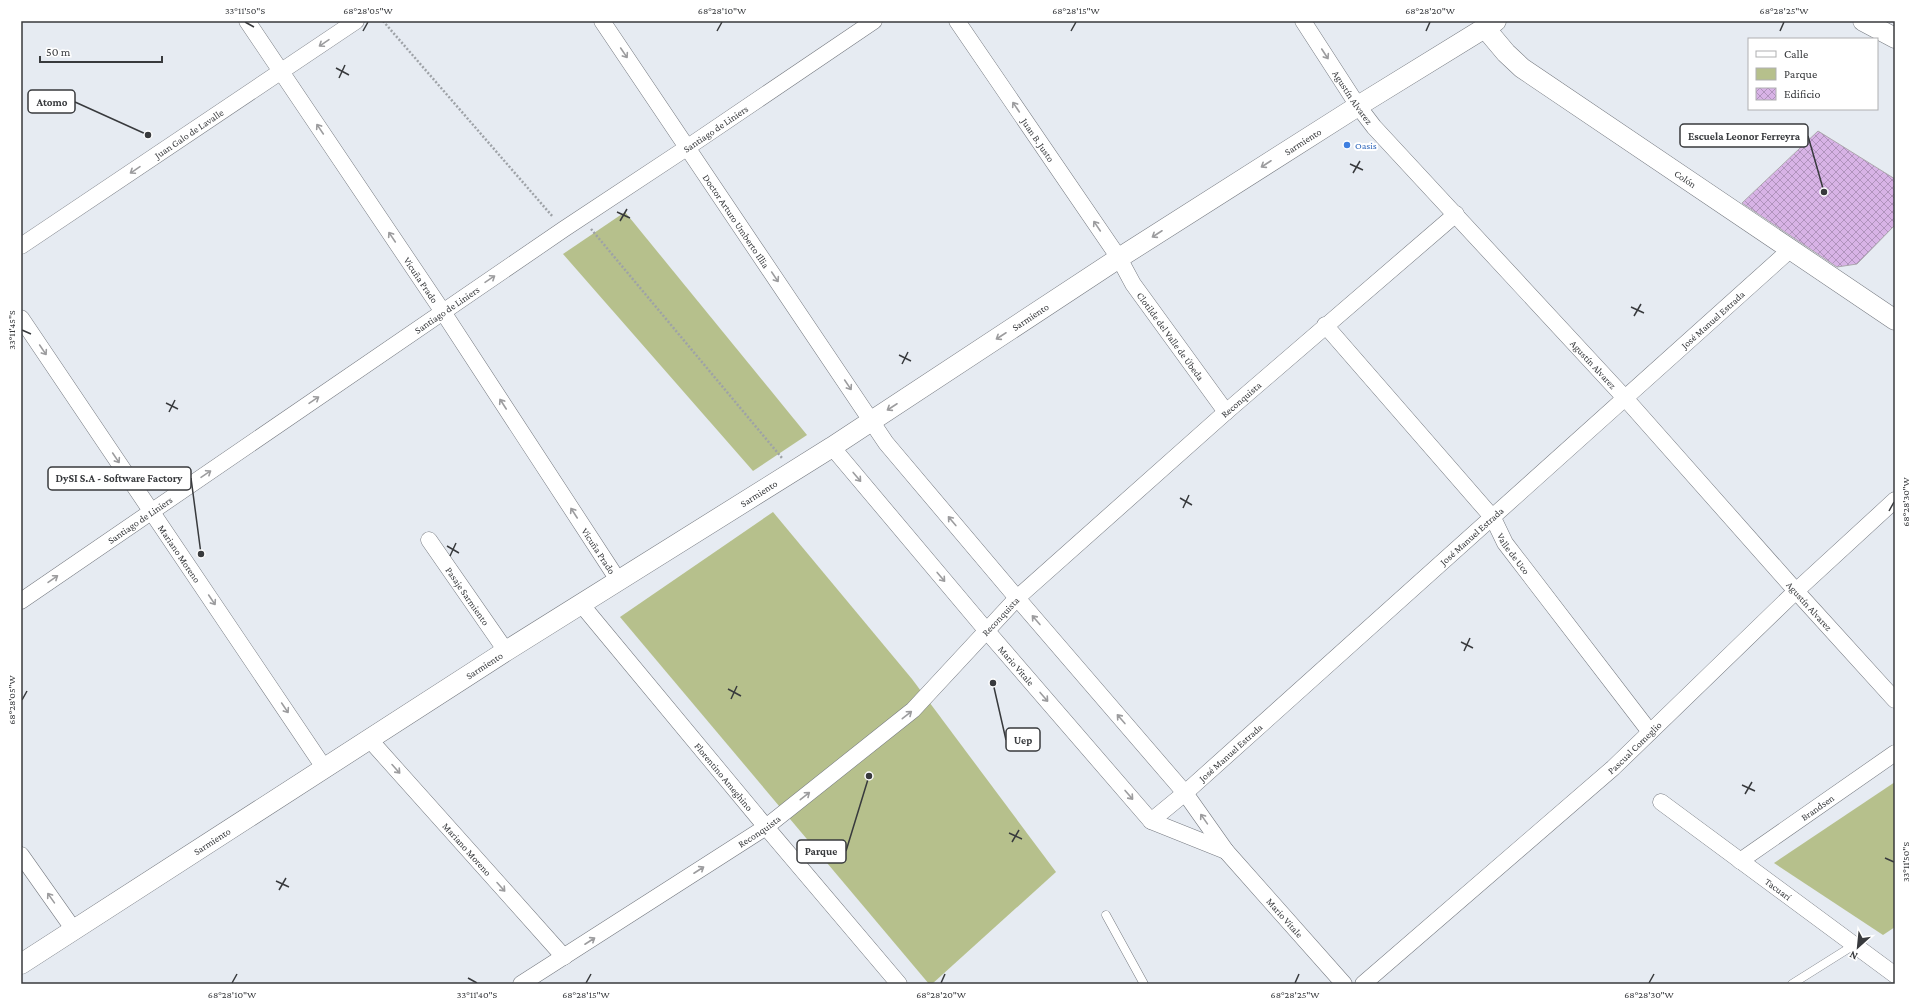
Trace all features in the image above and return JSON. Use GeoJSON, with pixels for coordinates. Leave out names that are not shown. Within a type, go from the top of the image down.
{"type":"FeatureCollection","features":[{"type":"Feature","properties":{"kind":"street","name":"Vicuña Prado"},"geometry":{"type":"LineString","coordinates":[[247,21],[443,312],[618,580]]}},
{"type":"Feature","properties":{"kind":"street","name":"Juan Galo de Lavalle"},"geometry":{"type":"LineString","coordinates":[[21,246],[356,21]]}},
{"type":"Feature","properties":{"kind":"street","name":"Doctor Arturo Umberto Illia"},"geometry":{"type":"LineString","coordinates":[[602,21],[872,420]]}},
{"type":"Feature","properties":{"kind":"street","name":"Santiago de Liniers"},"geometry":{"type":"LineString","coordinates":[[21,601],[564,229],[874,21]]}},
{"type":"Feature","properties":{"kind":"street","name":"Juan B. Justo"},"geometry":{"type":"LineString","coordinates":[[957,21],[1119,258]]}},
{"type":"Feature","properties":{"kind":"street","name":"Agustín Alvarez"},"geometry":{"type":"LineString","coordinates":[[1304,21],[1358,106],[1374,127],[1625,398],[1895,700]]}},
{"type":"Feature","properties":{"kind":"street"},"geometry":{"type":"LineString","coordinates":[[1864,21],[1895,38]]}},
{"type":"Feature","properties":{"kind":"street","name":"Sarmiento"},"geometry":{"type":"LineString","coordinates":[[21,964],[506,651],[832,447],[1119,258],[1490,24]]}},
{"type":"Feature","properties":{"kind":"street","name":"Colón"},"geometry":{"type":"LineString","coordinates":[[1490,24],[1506,53],[1522,68],[1895,320]]}},
{"type":"Feature","properties":{"kind":"street","name":"Reconquista"},"geometry":{"type":"LineString","coordinates":[[521,984],[766,827],[913,710],[1017,598],[1324,326],[1456,214]]}},
{"type":"Feature","properties":{"kind":"street","name":"José Manuel Estrada"},"geometry":{"type":"LineString","coordinates":[[1152,821],[1791,249]]}},
{"type":"Feature","properties":{"kind":"street","name":"Clotilde del Valle de Úbeda"},"geometry":{"type":"LineString","coordinates":[[1119,258],[1133,284],[1226,412]]}},
{"type":"Feature","properties":{"kind":"street","name":"Mariano Moreno"},"geometry":{"type":"LineString","coordinates":[[21,318],[325,769]]}},
{"type":"Feature","properties":{"kind":"street","name":"Valle de Uco"},"geometry":{"type":"LineString","coordinates":[[1324,326],[1492,518],[1505,544],[1650,732]]}},
{"type":"Feature","properties":{"kind":"street","name":"Mario Vitale"},"geometry":{"type":"LineString","coordinates":[[872,420],[886,443],[1185,793],[1226,851],[1344,984]]}},
{"type":"Feature","properties":{"kind":"street","name":"Mario Vitale"},"geometry":{"type":"LineString","coordinates":[[832,447],[986,630],[1152,821],[1226,851]]}},
{"type":"Feature","properties":{"kind":"street","name":"Pascual Comeglio"},"geometry":{"type":"LineString","coordinates":[[1363,984],[1614,768],[1796,591],[1895,500]]}},
{"type":"Feature","properties":{"kind":"street","name":"Pasaje Sarmiento"},"geometry":{"type":"LineString","coordinates":[[429,540],[506,651]]}},
{"type":"Feature","properties":{"kind":"street","name":"Florentino Ameghino"},"geometry":{"type":"LineString","coordinates":[[581,604],[766,827],[899,984]]}},
{"type":"Feature","properties":{"kind":"street","name":"Mariano Moreno"},"geometry":{"type":"LineString","coordinates":[[370,740],[564,957]]}},
{"type":"Feature","properties":{"kind":"street","name":"Brandsen"},"geometry":{"type":"LineString","coordinates":[[1740,861],[1895,753]]}},
{"type":"Feature","properties":{"kind":"street","name":"Tacuarí"},"geometry":{"type":"LineString","coordinates":[[1661,802],[1895,975]]}},
{"type":"Feature","properties":{"kind":"street"},"geometry":{"type":"LineString","coordinates":[[21,855],[74,930]]}},
{"type":"Feature","properties":{"kind":"lane"},"geometry":{"type":"LineString","coordinates":[[1106,915],[1144,984]]}},
{"type":"Feature","properties":{"kind":"lane"},"geometry":{"type":"LineString","coordinates":[[1792,984],[1854,944]]}},
{"type":"Feature","properties":{"kind":"path"},"geometry":{"type":"LineString","coordinates":[[383,21],[564,229]]}},
{"type":"Feature","properties":{"kind":"path"},"geometry":{"type":"LineString","coordinates":[[582,218],[793,471]]}},
{"type":"Feature","properties":{"kind":"green space"},"geometry":{"type":"Polygon","coordinates":[[[625,212],[807,435],[753,471],[563,254],[625,212]]]}},
{"type":"Feature","properties":{"kind":"green space"},"geometry":{"type":"Polygon","coordinates":[[[773,512],[912,679],[1056,872],[932,984],[929,984],[620,617],[773,512]]]}},
{"type":"Feature","properties":{"kind":"green space"},"geometry":{"type":"Polygon","coordinates":[[[1895,782],[1895,927],[1883,935],[1774,863],[1895,782]]]}},
{"type":"Feature","properties":{"kind":"building"},"geometry":{"type":"Polygon","coordinates":[[[1818,131],[1895,179],[1895,225],[1857,264],[1837,267],[1742,203],[1818,131]]]}},
{"type":"Feature","properties":{"kind":"place","name":"Atomo"},"geometry":{"type":"Point","coordinates":[148,135]}},
{"type":"Feature","properties":{"kind":"place","name":"Oasis"},"geometry":{"type":"Point","coordinates":[1347,145]}},
{"type":"Feature","properties":{"kind":"place","name":"Escuela Leonor Ferreyra"},"geometry":{"type":"Point","coordinates":[1824,192]}},
{"type":"Feature","properties":{"kind":"place","name":"DySI S.A - Software Factory"},"geometry":{"type":"Point","coordinates":[201,554]}},
{"type":"Feature","properties":{"kind":"place","name":"Uep"},"geometry":{"type":"Point","coordinates":[993,683]}},
{"type":"Feature","properties":{"kind":"place","name":"Parque"},"geometry":{"type":"Point","coordinates":[869,776]}}]}
